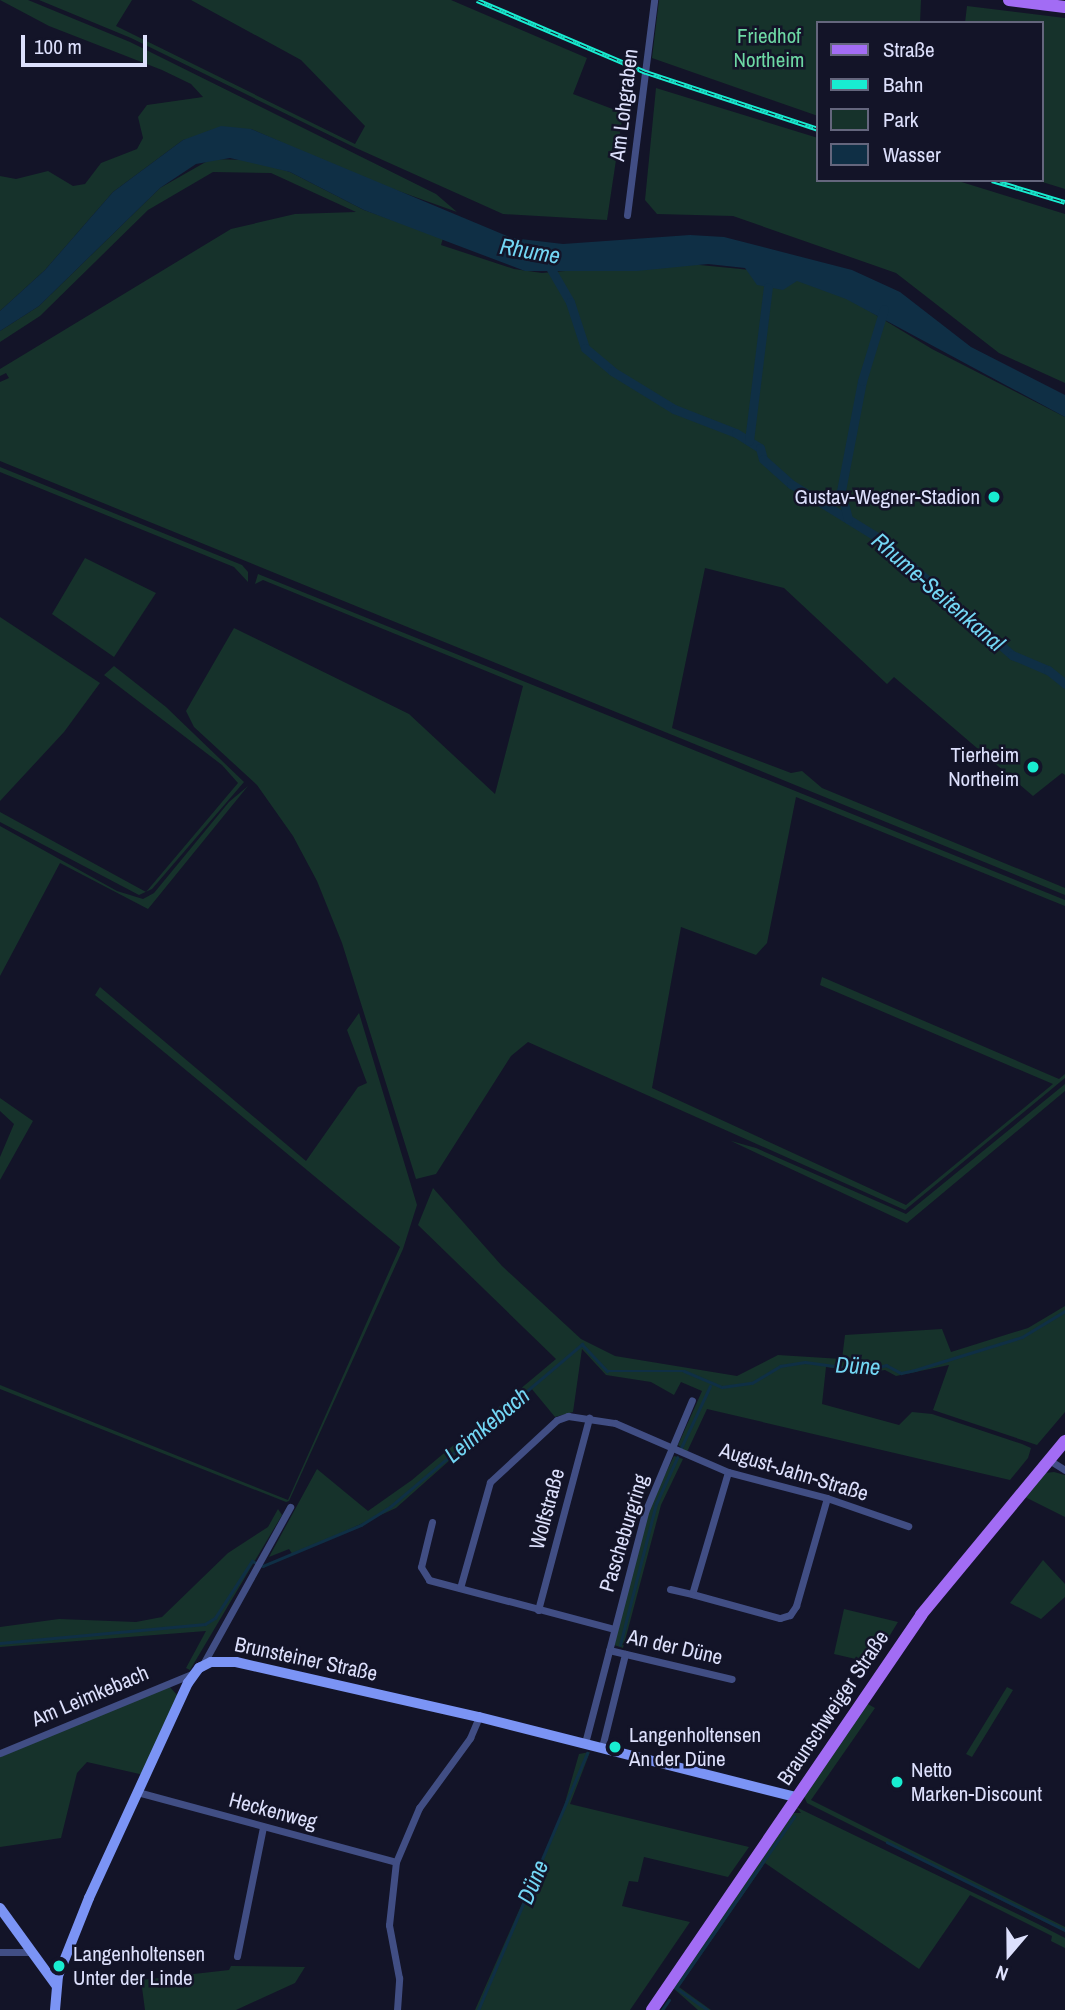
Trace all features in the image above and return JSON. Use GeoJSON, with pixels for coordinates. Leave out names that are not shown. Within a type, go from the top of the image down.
{"type":"FeatureCollection","features":[{"type":"Feature","properties":{"kind":"main road"},"geometry":{"type":"LineString","coordinates":[[1009,0],[1065,7]]}},
{"type":"Feature","properties":{"kind":"main road","name":"Braunschweiger Straße"},"geometry":{"type":"LineString","coordinates":[[652,2010],[941,1587],[1065,1441]]}},
{"type":"Feature","properties":{"kind":"street","name":"Am Lohgraben"},"geometry":{"type":"LineString","coordinates":[[627,215],[654,0]]}},
{"type":"Feature","properties":{"kind":"street","name":"Pascheburgring"},"geometry":{"type":"LineString","coordinates":[[585,1743],[645,1513],[692,1399]]}},
{"type":"Feature","properties":{"kind":"street"},"geometry":{"type":"LineString","coordinates":[[460,1588],[492,1479],[557,1420],[568,1416],[622,1426],[671,1449]]}},
{"type":"Feature","properties":{"kind":"street","name":"Wolfstraße"},"geometry":{"type":"LineString","coordinates":[[538,1609],[589,1418]]}},
{"type":"Feature","properties":{"kind":"street","name":"August-Jahn-Straße"},"geometry":{"type":"LineString","coordinates":[[671,1449],[728,1472],[827,1497],[908,1526]]}},
{"type":"Feature","properties":{"kind":"street"},"geometry":{"type":"LineString","coordinates":[[1049,1460],[1065,1470]]}},
{"type":"Feature","properties":{"kind":"street"},"geometry":{"type":"LineString","coordinates":[[692,1594],[728,1472]]}},
{"type":"Feature","properties":{"kind":"street"},"geometry":{"type":"LineString","coordinates":[[670,1589],[780,1618],[790,1615],[827,1497]]}},
{"type":"Feature","properties":{"kind":"street"},"geometry":{"type":"LineString","coordinates":[[55,2010],[56,1985],[89,1898],[198,1669],[290,1507]]}},
{"type":"Feature","properties":{"kind":"street"},"geometry":{"type":"LineString","coordinates":[[432,1522],[422,1573],[429,1580],[614,1629]]}},
{"type":"Feature","properties":{"kind":"street","name":"An der Düne"},"geometry":{"type":"LineString","coordinates":[[609,1650],[732,1679]]}},
{"type":"Feature","properties":{"kind":"street"},"geometry":{"type":"LineString","coordinates":[[602,1747],[625,1654]]}},
{"type":"Feature","properties":{"kind":"street","name":"Brunsteiner Straße"},"geometry":{"type":"LineString","coordinates":[[198,1669],[230,1661],[479,1717],[795,1797]]}},
{"type":"Feature","properties":{"kind":"street","name":"Am Leimkebach"},"geometry":{"type":"LineString","coordinates":[[0,1753],[198,1669]]}},
{"type":"Feature","properties":{"kind":"street"},"geometry":{"type":"LineString","coordinates":[[397,2010],[399,1985],[389,1925],[396,1862],[419,1808],[470,1738],[479,1717]]}},
{"type":"Feature","properties":{"kind":"street","name":"Heckenweg"},"geometry":{"type":"LineString","coordinates":[[141,1793],[396,1862]]}},
{"type":"Feature","properties":{"kind":"street"},"geometry":{"type":"LineString","coordinates":[[237,1956],[263,1827]]}},
{"type":"Feature","properties":{"kind":"street"},"geometry":{"type":"LineString","coordinates":[[0,1908],[29,1952],[56,1985]]}},
{"type":"Feature","properties":{"kind":"street"},"geometry":{"type":"LineString","coordinates":[[0,1952],[29,1952]]}},
{"type":"Feature","properties":{"kind":"green space"},"geometry":{"type":"Polygon","coordinates":[[[0,0],[28,0],[130,42],[436,194],[457,212],[365,179],[251,129],[183,140],[113,192],[45,270],[0,311],[0,176],[16,179],[48,171],[73,186],[85,184],[101,163],[137,149],[143,138],[138,117],[147,105],[203,97],[191,84],[162,70],[49,26],[0,0]]]}},
{"type":"Feature","properties":{"kind":"green space"},"geometry":{"type":"Polygon","coordinates":[[[39,0],[132,0],[116,26],[355,144],[365,126],[301,60],[191,0],[451,0],[587,58],[573,94],[623,113],[607,220],[503,214],[356,148],[131,38],[39,0]]]}},
{"type":"Feature","properties":{"kind":"green space","name":"Friedhof Northeim"},"geometry":{"type":"Polygon","coordinates":[[[659,0],[921,0],[920,21],[816,21],[816,115],[652,58],[659,0]]]}},
{"type":"Feature","properties":{"kind":"green space"},"geometry":{"type":"Polygon","coordinates":[[[967,6],[1065,18],[1065,189],[1042,182],[1044,21],[965,21],[967,6]]]}},
{"type":"Feature","properties":{"kind":"green space"},"geometry":{"type":"Polygon","coordinates":[[[656,88],[816,137],[816,182],[961,182],[1065,214],[1065,383],[999,353],[896,273],[733,216],[657,214],[645,200],[656,88]]]}},
{"type":"Feature","properties":{"kind":"green space"},"geometry":{"type":"Polygon","coordinates":[[[211,159],[249,160],[290,172],[364,210],[443,238],[441,245],[514,269],[542,273],[669,262],[761,271],[823,283],[932,349],[1065,417],[1065,775],[1062,773],[1033,796],[894,677],[887,684],[784,588],[705,568],[672,728],[791,773],[802,771],[822,788],[1065,888],[1065,895],[0,461],[0,382],[9,378],[6,373],[0,376],[0,369],[231,229],[295,214],[356,212],[271,173],[213,172],[148,210],[40,316],[0,342],[0,331],[39,306],[160,188],[211,159]]]}},
{"type":"Feature","properties":{"kind":"green space"},"geometry":{"type":"Polygon","coordinates":[[[0,467],[242,565],[248,572],[248,582],[234,567],[0,472],[0,467]]]}},
{"type":"Feature","properties":{"kind":"green space"},"geometry":{"type":"Polygon","coordinates":[[[85,558],[156,593],[114,657],[52,614],[85,558]]]}},
{"type":"Feature","properties":{"kind":"green space"},"geometry":{"type":"Polygon","coordinates":[[[258,574],[1065,900],[1065,906],[796,797],[767,943],[756,955],[681,927],[652,1088],[906,1205],[1053,1084],[820,985],[822,977],[1059,1079],[1065,1074],[1065,1078],[905,1210],[528,1042],[511,1056],[436,1174],[416,1179],[342,943],[317,881],[293,836],[257,785],[194,727],[186,711],[234,628],[409,714],[495,794],[523,686],[263,580],[255,584],[258,574]]]}},
{"type":"Feature","properties":{"kind":"green space"},"geometry":{"type":"Polygon","coordinates":[[[0,617],[100,683],[64,732],[0,801],[0,617]]]}},
{"type":"Feature","properties":{"kind":"green space"},"geometry":{"type":"Polygon","coordinates":[[[114,666],[166,707],[244,782],[152,889],[146,892],[238,783],[222,765],[104,675],[114,666]]]}},
{"type":"Feature","properties":{"kind":"green space"},"geometry":{"type":"Polygon","coordinates":[[[248,786],[148,909],[60,863],[0,976],[0,826],[117,891],[143,899],[154,893],[229,802],[248,786]]]}},
{"type":"Feature","properties":{"kind":"green space"},"geometry":{"type":"Polygon","coordinates":[[[0,812],[146,892],[139,895],[0,822],[0,812]]]}},
{"type":"Feature","properties":{"kind":"green space"},"geometry":{"type":"Polygon","coordinates":[[[100,987],[306,1161],[358,1087],[367,1083],[347,1030],[359,1013],[417,1205],[403,1249],[289,1501],[0,1389],[0,1385],[288,1500],[400,1247],[95,995],[100,987]]]}},
{"type":"Feature","properties":{"kind":"green space"},"geometry":{"type":"Polygon","coordinates":[[[1065,1084],[1065,1091],[907,1223],[731,1141],[756,1148],[906,1214],[1065,1084]]]}},
{"type":"Feature","properties":{"kind":"green space"},"geometry":{"type":"Polygon","coordinates":[[[0,1098],[33,1121],[0,1180],[0,1157],[14,1124],[0,1111],[0,1098]]]}},
{"type":"Feature","properties":{"kind":"green space"},"geometry":{"type":"Polygon","coordinates":[[[433,1188],[502,1266],[581,1339],[615,1356],[737,1376],[778,1355],[842,1359],[845,1335],[942,1329],[951,1352],[1028,1328],[1065,1306],[1065,1412],[1037,1445],[933,1410],[949,1365],[896,1376],[885,1370],[865,1373],[826,1367],[822,1404],[899,1425],[912,1412],[932,1414],[1031,1448],[1028,1458],[1010,1480],[707,1409],[687,1452],[678,1445],[702,1391],[681,1382],[674,1395],[651,1382],[606,1375],[582,1349],[573,1412],[555,1417],[531,1388],[396,1508],[293,1555],[289,1549],[269,1557],[317,1469],[368,1511],[412,1480],[556,1359],[418,1225],[433,1188]]]}},
{"type":"Feature","properties":{"kind":"green space"},"geometry":{"type":"Polygon","coordinates":[[[674,1456],[683,1459],[661,1505],[623,1648],[614,1645],[650,1505],[674,1456]]]}},
{"type":"Feature","properties":{"kind":"green space"},"geometry":{"type":"Polygon","coordinates":[[[1045,1473],[1065,1475],[1065,1517],[1025,1497],[1045,1473]]]}},
{"type":"Feature","properties":{"kind":"green space"},"geometry":{"type":"Polygon","coordinates":[[[278,1509],[282,1515],[190,1670],[186,1668],[206,1631],[0,1647],[0,1627],[59,1619],[136,1622],[162,1617],[228,1553],[268,1527],[278,1509]]]}},
{"type":"Feature","properties":{"kind":"green space"},"geometry":{"type":"Polygon","coordinates":[[[1043,1560],[1065,1584],[1065,1597],[1041,1619],[1010,1603],[1043,1560]]]}},
{"type":"Feature","properties":{"kind":"green space"},"geometry":{"type":"Polygon","coordinates":[[[844,1609],[898,1622],[873,1663],[834,1654],[844,1609]]]}},
{"type":"Feature","properties":{"kind":"green space"},"geometry":{"type":"Polygon","coordinates":[[[168,1685],[178,1696],[144,1775],[87,1762],[77,1773],[61,1838],[0,1847],[0,1757],[168,1685]]]}},
{"type":"Feature","properties":{"kind":"green space"},"geometry":{"type":"Polygon","coordinates":[[[1007,1687],[1013,1690],[972,1757],[966,1754],[1007,1687]]]}},
{"type":"Feature","properties":{"kind":"green space"},"geometry":{"type":"Polygon","coordinates":[[[866,1703],[875,1708],[811,1800],[1065,1927],[1065,1932],[807,1803],[804,1796],[866,1703]]]}},
{"type":"Feature","properties":{"kind":"green space"},"geometry":{"type":"Polygon","coordinates":[[[590,1752],[570,1804],[749,1847],[728,1877],[644,1857],[638,1882],[629,1881],[622,1906],[690,1922],[630,2010],[475,2010],[562,1813],[579,1754],[590,1752]]]}},
{"type":"Feature","properties":{"kind":"green space"},"geometry":{"type":"Polygon","coordinates":[[[796,1807],[1065,1938],[1065,1948],[1051,1941],[1052,1936],[970,1895],[919,1969],[765,1863],[679,1987],[711,2010],[698,2010],[673,1988],[791,1813],[801,1813],[796,1807]]]}},
{"type":"Feature","properties":{"kind":"green space"},"geometry":{"type":"Polygon","coordinates":[[[231,1966],[305,1967],[295,1983],[236,2010],[145,2010],[141,1980],[229,1970],[231,1966]]]}},
{"type":"Feature","properties":{"kind":"water","name":"Rhume"},"geometry":{"type":"Polygon","coordinates":[[[221,126],[251,129],[512,238],[563,244],[690,235],[724,237],[852,270],[900,292],[971,347],[1065,395],[1065,417],[846,299],[797,281],[783,290],[757,285],[745,268],[708,264],[637,271],[525,271],[364,210],[290,172],[230,158],[196,164],[160,188],[39,306],[0,331],[0,311],[45,270],[113,192],[183,140],[221,126]]]}},
{"type":"Feature","properties":{"kind":"waterway","name":"Rhume-Seitenkanal"},"geometry":{"type":"LineString","coordinates":[[548,264],[570,302],[585,348],[612,371],[674,409],[736,433],[760,448],[763,459],[791,484],[882,540],[1012,655],[1048,670],[1065,684]]}},
{"type":"Feature","properties":{"kind":"waterway"},"geometry":{"type":"LineString","coordinates":[[749,441],[768,287]]}},
{"type":"Feature","properties":{"kind":"waterway","name":"Rhume-Seitenkanal"},"geometry":{"type":"LineString","coordinates":[[848,519],[841,491],[862,381],[884,309]]}},
{"type":"Feature","properties":{"kind":"waterway","name":"Leimkebach"},"geometry":{"type":"LineString","coordinates":[[0,1643],[205,1624],[215,1618],[252,1561],[263,1566],[361,1525],[390,1507],[582,1344],[607,1371],[684,1371],[722,1387],[752,1383],[780,1366],[805,1362],[865,1370],[886,1365],[901,1373],[915,1370],[1022,1337],[1065,1311]]}},
{"type":"Feature","properties":{"kind":"waterway","name":"Düne"},"geometry":{"type":"LineString","coordinates":[[681,1448],[710,1386]]}},
{"type":"Feature","properties":{"kind":"waterway","name":"Düne"},"geometry":{"type":"LineString","coordinates":[[620,1645],[656,1504],[677,1458]]}},
{"type":"Feature","properties":{"kind":"waterway","name":"Düne"},"geometry":{"type":"LineString","coordinates":[[478,2010],[587,1753]]}},
{"type":"Feature","properties":{"kind":"waterway"},"geometry":{"type":"LineString","coordinates":[[707,2010],[676,1988],[794,1817]]}},
{"type":"Feature","properties":{"kind":"waterway"},"geometry":{"type":"LineString","coordinates":[[887,1842],[1065,1930]]}},
{"type":"Feature","properties":{"kind":"waterway"},"geometry":{"type":"LineString","coordinates":[[662,2010],[669,2000]]}},
{"type":"Feature","properties":{"kind":"railway"},"geometry":{"type":"LineString","coordinates":[[477,0],[646,72],[816,128]]}},
{"type":"Feature","properties":{"kind":"railway"},"geometry":{"type":"LineString","coordinates":[[999,182],[1065,202]]}},
{"type":"Feature","properties":{"kind":"place","name":"Gustav-Wegner-Stadion"},"geometry":{"type":"Point","coordinates":[994,497]}},
{"type":"Feature","properties":{"kind":"place","name":"Tierheim Northeim"},"geometry":{"type":"Point","coordinates":[1033,767]}},
{"type":"Feature","properties":{"kind":"place","name":"Langenholtensen An der Düne"},"geometry":{"type":"Point","coordinates":[615,1747]}},
{"type":"Feature","properties":{"kind":"place","name":"Netto Marken-Discount"},"geometry":{"type":"Point","coordinates":[897,1782]}},
{"type":"Feature","properties":{"kind":"place","name":"Langenholtensen Unter der Linde"},"geometry":{"type":"Point","coordinates":[59,1966]}}]}
